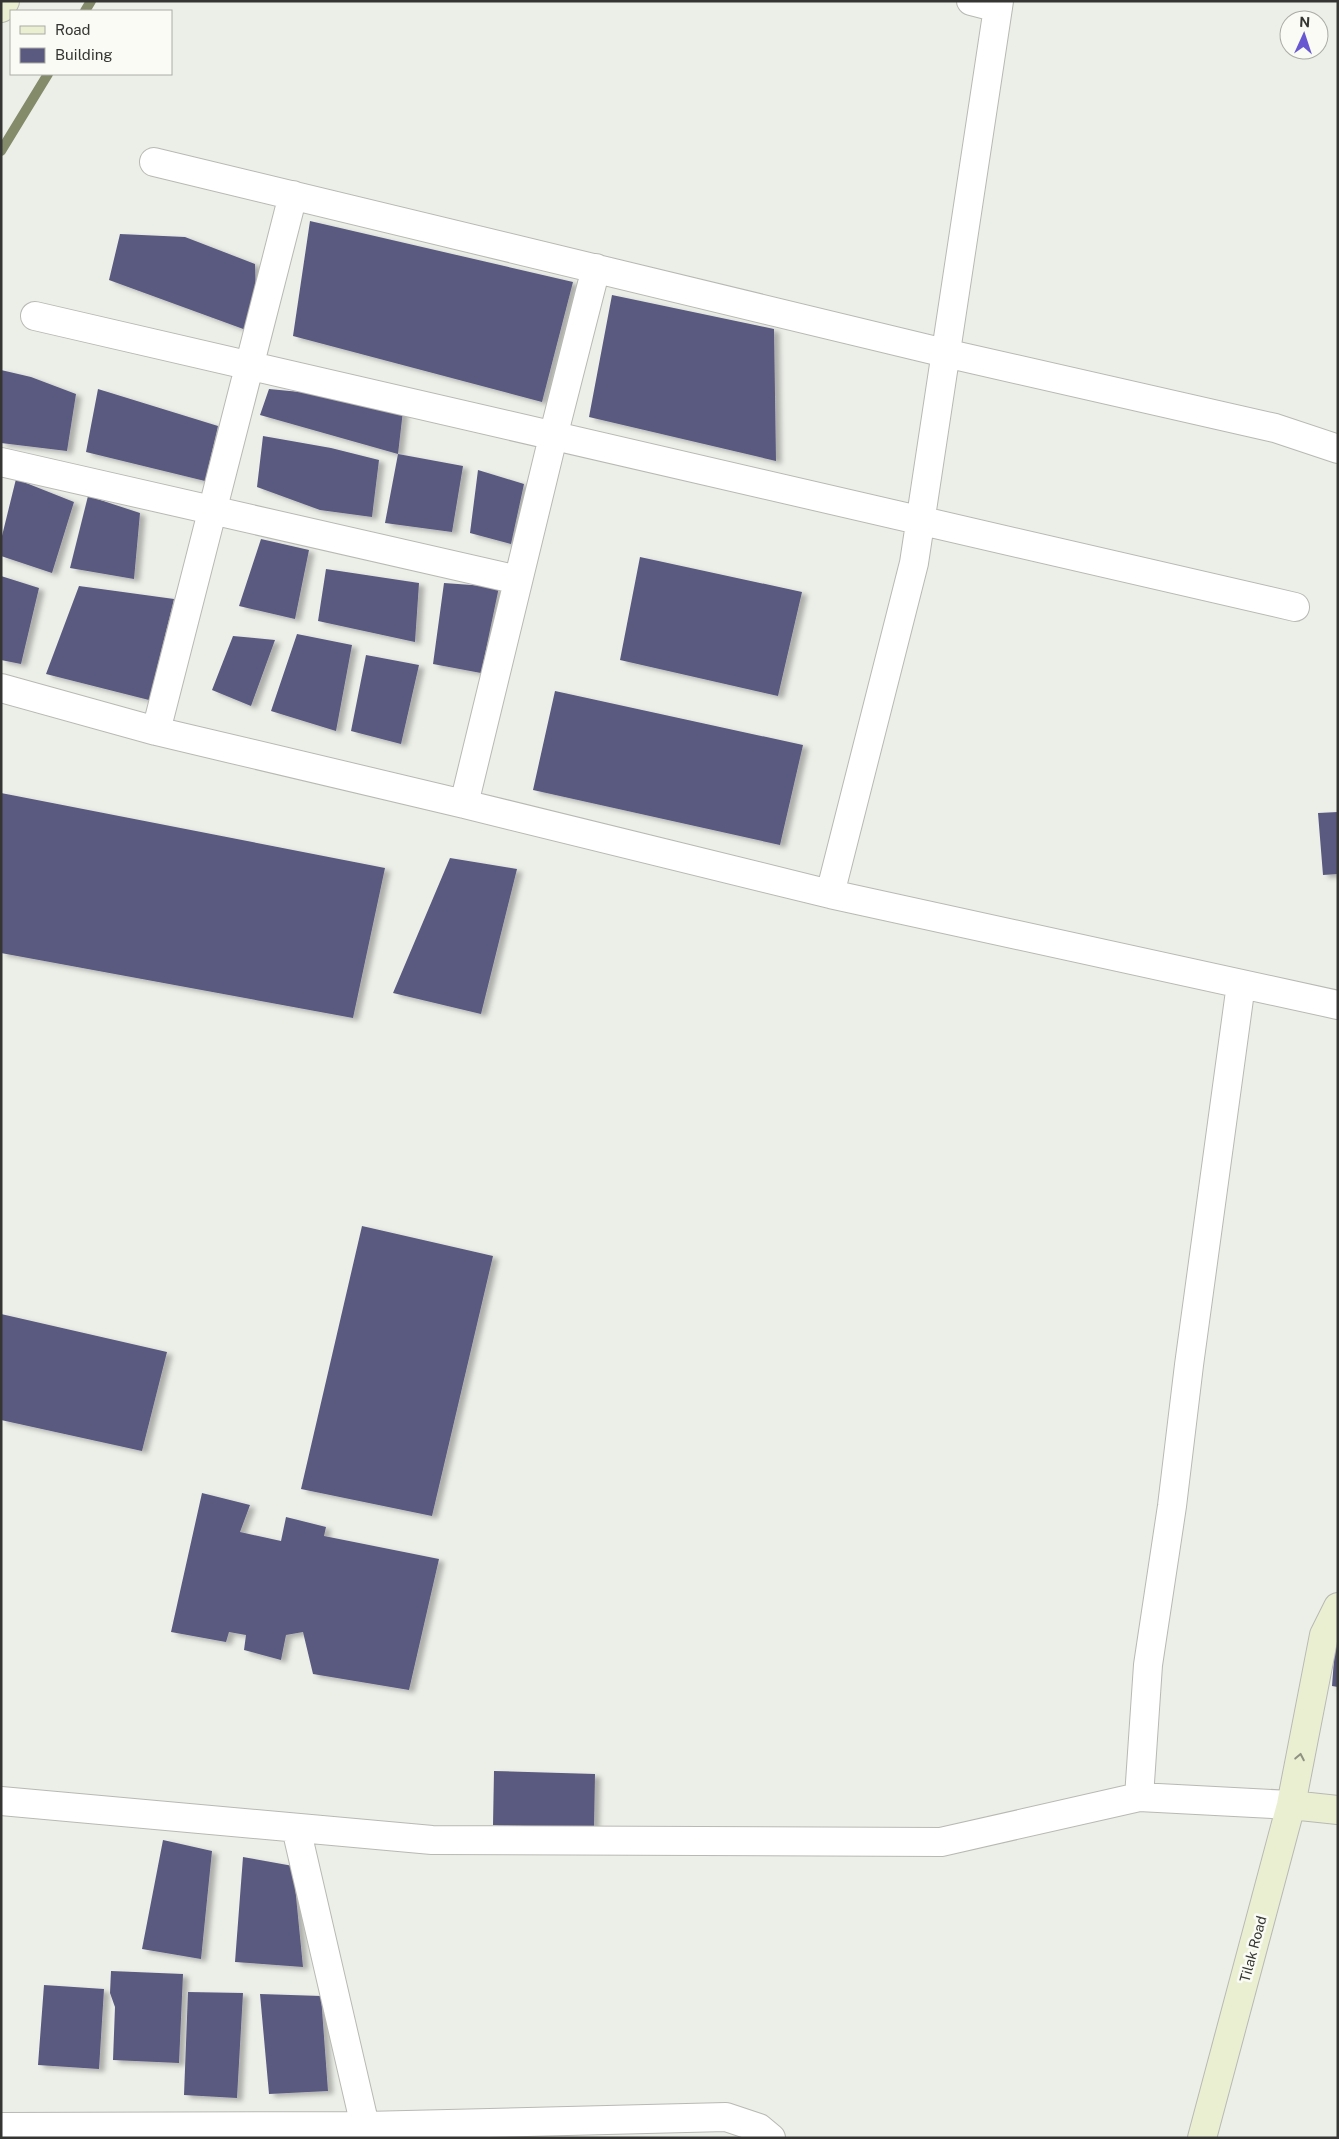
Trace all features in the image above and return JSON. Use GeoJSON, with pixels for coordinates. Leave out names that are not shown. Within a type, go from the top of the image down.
{"type":"FeatureCollection","features":[{"type":"Feature","properties":{"kind":"street"},"geometry":{"type":"LineString","coordinates":[[1,8],[5,1]]}},
{"type":"Feature","properties":{"kind":"street"},"geometry":{"type":"LineString","coordinates":[[830,894],[914,563],[998,5],[970,1]]}},
{"type":"Feature","properties":{"kind":"street"},"geometry":{"type":"LineString","coordinates":[[154,162],[945,353],[1275,428],[1338,449]]}},
{"type":"Feature","properties":{"kind":"street"},"geometry":{"type":"LineString","coordinates":[[156,732],[292,195]]}},
{"type":"Feature","properties":{"kind":"street"},"geometry":{"type":"LineString","coordinates":[[464,804],[553,436],[596,268]]}},
{"type":"Feature","properties":{"kind":"street"},"geometry":{"type":"LineString","coordinates":[[35,316],[1294,607]]}},
{"type":"Feature","properties":{"kind":"street"},"geometry":{"type":"LineString","coordinates":[[1,462],[518,580]]}},
{"type":"Feature","properties":{"kind":"street"},"geometry":{"type":"LineString","coordinates":[[1,688],[156,732],[464,804],[830,894],[1338,1005]]}},
{"type":"Feature","properties":{"kind":"street"},"geometry":{"type":"LineString","coordinates":[[1139,1797],[1148,1664],[1172,1506],[1189,1365],[1241,984]]}},
{"type":"Feature","properties":{"kind":"street","name":"Tilak Road"},"geometry":{"type":"LineString","coordinates":[[1202,2138],[1291,1805],[1324,1635],[1338,1607]]}},
{"type":"Feature","properties":{"kind":"street"},"geometry":{"type":"LineString","coordinates":[[1,1801],[432,1840],[941,1842],[1139,1797],[1291,1805],[1338,1810]]}},
{"type":"Feature","properties":{"kind":"street"},"geometry":{"type":"LineString","coordinates":[[296,1828],[366,2132]]}},
{"type":"Feature","properties":{"kind":"street"},"geometry":{"type":"LineString","coordinates":[[1,2127],[366,2132],[726,2118],[760,2128],[771,2138]]}},
{"type":"Feature","properties":{"kind":"building"},"geometry":{"type":"Polygon","coordinates":[[[310,221],[573,282],[542,402],[293,336],[310,221]]]}},
{"type":"Feature","properties":{"kind":"building"},"geometry":{"type":"Polygon","coordinates":[[[120,234],[185,237],[255,264],[257,334],[109,280],[120,234]]]}},
{"type":"Feature","properties":{"kind":"building"},"geometry":{"type":"Polygon","coordinates":[[[612,295],[774,329],[776,461],[589,417],[612,295]]]}},
{"type":"Feature","properties":{"kind":"building"},"geometry":{"type":"Polygon","coordinates":[[[1,370],[31,377],[76,394],[67,451],[1,443],[1,370]]]}},
{"type":"Feature","properties":{"kind":"building"},"geometry":{"type":"Polygon","coordinates":[[[98,389],[218,426],[205,481],[86,452],[98,389]]]}},
{"type":"Feature","properties":{"kind":"building"},"geometry":{"type":"Polygon","coordinates":[[[269,389],[404,402],[398,454],[260,415],[269,389]]]}},
{"type":"Feature","properties":{"kind":"building"},"geometry":{"type":"Polygon","coordinates":[[[263,436],[331,448],[379,460],[372,517],[320,510],[257,487],[263,436]]]}},
{"type":"Feature","properties":{"kind":"building"},"geometry":{"type":"Polygon","coordinates":[[[398,454],[463,466],[452,532],[385,523],[398,454]]]}},
{"type":"Feature","properties":{"kind":"building"},"geometry":{"type":"Polygon","coordinates":[[[478,470],[524,484],[511,544],[470,533],[478,470]]]}},
{"type":"Feature","properties":{"kind":"building"},"geometry":{"type":"Polygon","coordinates":[[[16,479],[74,502],[52,573],[1,556],[1,540],[16,479]]]}},
{"type":"Feature","properties":{"kind":"building"},"geometry":{"type":"Polygon","coordinates":[[[88,496],[140,513],[134,579],[70,568],[88,496]]]}},
{"type":"Feature","properties":{"kind":"building"},"geometry":{"type":"Polygon","coordinates":[[[261,539],[309,550],[295,619],[239,606],[261,539]]]}},
{"type":"Feature","properties":{"kind":"building"},"geometry":{"type":"Polygon","coordinates":[[[640,557],[802,592],[778,696],[620,660],[640,557]]]}},
{"type":"Feature","properties":{"kind":"building"},"geometry":{"type":"Polygon","coordinates":[[[326,569],[419,583],[415,642],[318,621],[326,569]]]}},
{"type":"Feature","properties":{"kind":"building"},"geometry":{"type":"Polygon","coordinates":[[[1,576],[39,588],[21,664],[1,660],[1,576]]]}},
{"type":"Feature","properties":{"kind":"building"},"geometry":{"type":"Polygon","coordinates":[[[444,583],[499,587],[481,673],[433,664],[444,583]]]}},
{"type":"Feature","properties":{"kind":"building"},"geometry":{"type":"Polygon","coordinates":[[[79,586],[174,599],[149,700],[46,674],[79,586]]]}},
{"type":"Feature","properties":{"kind":"building"},"geometry":{"type":"Polygon","coordinates":[[[297,634],[352,645],[336,731],[271,711],[297,634]]]}},
{"type":"Feature","properties":{"kind":"building"},"geometry":{"type":"Polygon","coordinates":[[[233,636],[275,640],[251,706],[212,690],[233,636]]]}},
{"type":"Feature","properties":{"kind":"building"},"geometry":{"type":"Polygon","coordinates":[[[366,655],[419,665],[401,744],[351,731],[366,655]]]}},
{"type":"Feature","properties":{"kind":"building"},"geometry":{"type":"Polygon","coordinates":[[[555,691],[803,745],[780,845],[533,790],[555,691]]]}},
{"type":"Feature","properties":{"kind":"building"},"geometry":{"type":"Polygon","coordinates":[[[1,793],[385,868],[353,1018],[1,953],[1,793]]]}},
{"type":"Feature","properties":{"kind":"building"},"geometry":{"type":"Polygon","coordinates":[[[1338,812],[1338,874],[1323,875],[1318,813],[1338,812]]]}},
{"type":"Feature","properties":{"kind":"building"},"geometry":{"type":"Polygon","coordinates":[[[450,858],[517,869],[481,1014],[393,993],[450,858]]]}},
{"type":"Feature","properties":{"kind":"building"},"geometry":{"type":"Polygon","coordinates":[[[362,1226],[493,1256],[432,1516],[301,1489],[362,1226]]]}},
{"type":"Feature","properties":{"kind":"building"},"geometry":{"type":"Polygon","coordinates":[[[1,1314],[167,1352],[142,1451],[1,1420],[1,1314]]]}},
{"type":"Feature","properties":{"kind":"building"},"geometry":{"type":"Polygon","coordinates":[[[202,1493],[250,1505],[240,1532],[281,1541],[286,1517],[326,1527],[324,1536],[439,1559],[409,1690],[313,1674],[303,1632],[286,1635],[281,1660],[244,1650],[246,1635],[229,1632],[226,1642],[171,1632],[202,1493]]]}},
{"type":"Feature","properties":{"kind":"building"},"geometry":{"type":"Polygon","coordinates":[[[1336,1633],[1338,1633],[1338,1687],[1332,1686],[1336,1633]]]}},
{"type":"Feature","properties":{"kind":"building"},"geometry":{"type":"Polygon","coordinates":[[[494,1771],[595,1774],[594,1828],[493,1825],[494,1771]]]}},
{"type":"Feature","properties":{"kind":"building"},"geometry":{"type":"Polygon","coordinates":[[[163,1840],[212,1851],[201,1959],[142,1949],[163,1840]]]}},
{"type":"Feature","properties":{"kind":"building"},"geometry":{"type":"Polygon","coordinates":[[[243,1857],[293,1866],[303,1967],[235,1962],[243,1857]]]}},
{"type":"Feature","properties":{"kind":"building"},"geometry":{"type":"Polygon","coordinates":[[[111,1971],[183,1974],[179,2063],[113,2060],[115,2007],[110,1993],[111,1971]]]}},
{"type":"Feature","properties":{"kind":"building"},"geometry":{"type":"Polygon","coordinates":[[[44,1985],[104,1989],[99,2069],[38,2065],[44,1985]]]}},
{"type":"Feature","properties":{"kind":"building"},"geometry":{"type":"Polygon","coordinates":[[[188,1992],[243,1993],[237,2098],[184,2095],[188,1992]]]}},
{"type":"Feature","properties":{"kind":"building"},"geometry":{"type":"Polygon","coordinates":[[[260,1994],[321,1996],[328,2091],[269,2094],[260,1994]]]}},
{"type":"Feature","properties":{"kind":"waterway"},"geometry":{"type":"LineString","coordinates":[[86,10],[91,1]]}},
{"type":"Feature","properties":{"kind":"waterway"},"geometry":{"type":"LineString","coordinates":[[1,151],[47,75]]}}]}
